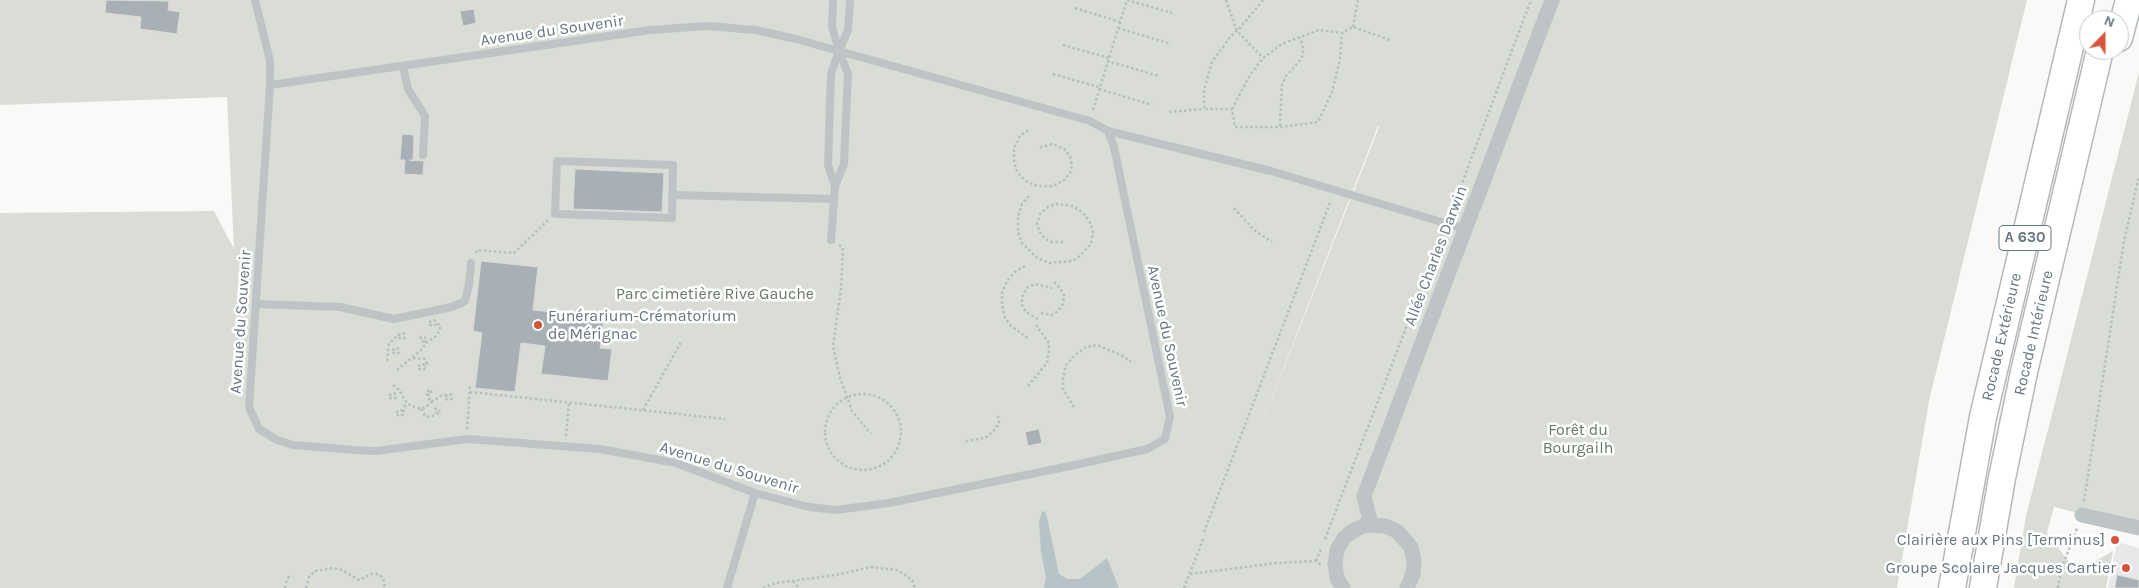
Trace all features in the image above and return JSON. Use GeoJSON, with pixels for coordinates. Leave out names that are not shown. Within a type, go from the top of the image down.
{"type":"FeatureCollection","features":[{"type":"Feature","properties":{"kind":"highway","name":"Rocade Extérieure"},"geometry":{"type":"LineString","coordinates":[[1952,588],[1983,417],[2081,0]]}},
{"type":"Feature","properties":{"kind":"highway","name":"Rocade Intérieure"},"geometry":{"type":"LineString","coordinates":[[1983,588],[2002,478],[2024,372],[2098,60]]}},
{"type":"Feature","properties":{"kind":"highway"},"geometry":{"type":"LineString","coordinates":[[2081,128],[2101,105],[2113,60]]}},
{"type":"Feature","properties":{"kind":"street","name":"Allée Charles Darwin"},"geometry":{"type":"LineString","coordinates":[[1371,525],[1364,496],[1552,0]]}},
{"type":"Feature","properties":{"kind":"street"},"geometry":{"type":"LineString","coordinates":[[2082,514],[2139,528]]}},
{"type":"Feature","properties":{"kind":"street"},"geometry":{"type":"LineString","coordinates":[[1343,588],[1337,578],[1335,564],[1337,550],[1344,538],[1351,532],[1363,526],[1371,525],[1385,526],[1397,531],[1411,547],[1414,561],[1413,574],[1407,588]]}},
{"type":"Feature","properties":{"kind":"lane"},"geometry":{"type":"LineString","coordinates":[[255,0],[270,61],[270,85]]}},
{"type":"Feature","properties":{"kind":"lane"},"geometry":{"type":"LineString","coordinates":[[831,240],[835,186],[844,164],[848,74],[832,26],[833,0]]}},
{"type":"Feature","properties":{"kind":"lane"},"geometry":{"type":"LineString","coordinates":[[835,186],[828,165],[831,74],[848,30],[850,0]]}},
{"type":"Feature","properties":{"kind":"lane","name":"Avenue du Souvenir"},"geometry":{"type":"LineString","coordinates":[[707,26],[756,30],[839,51],[1090,121],[1108,131],[1114,147],[1170,417],[1165,439],[1147,449],[889,503],[836,510],[809,507],[755,493],[676,463],[600,449],[467,439],[376,451],[293,445],[267,436],[256,425],[249,407],[270,85],[650,30],[707,26]]}},
{"type":"Feature","properties":{"kind":"lane"},"geometry":{"type":"LineString","coordinates":[[404,66],[408,89],[425,116],[423,155]]}},
{"type":"Feature","properties":{"kind":"lane"},"geometry":{"type":"LineString","coordinates":[[1108,131],[1271,172],[1465,229]]}},
{"type":"Feature","properties":{"kind":"lane"},"geometry":{"type":"LineString","coordinates":[[556,161],[673,165],[672,218],[555,214],[556,161]]}},
{"type":"Feature","properties":{"kind":"lane"},"geometry":{"type":"LineString","coordinates":[[672,195],[834,198]]}},
{"type":"Feature","properties":{"kind":"lane"},"geometry":{"type":"LineString","coordinates":[[256,304],[340,307],[394,319],[452,307],[465,301],[471,263]]}},
{"type":"Feature","properties":{"kind":"lane"},"geometry":{"type":"LineString","coordinates":[[727,588],[755,493]]}},
{"type":"Feature","properties":{"kind":"path"},"geometry":{"type":"LineString","coordinates":[[1090,121],[1127,0],[1172,13]]}},
{"type":"Feature","properties":{"kind":"path"},"geometry":{"type":"LineString","coordinates":[[1226,0],[1237,31],[1263,58]]}},
{"type":"Feature","properties":{"kind":"path"},"geometry":{"type":"LineString","coordinates":[[1204,109],[1204,90],[1212,62],[1230,37],[1263,0]]}},
{"type":"Feature","properties":{"kind":"path"},"geometry":{"type":"LineString","coordinates":[[1353,27],[1358,0]]}},
{"type":"Feature","properties":{"kind":"path"},"geometry":{"type":"LineString","coordinates":[[1190,574],[1277,563],[1316,561],[1531,0]]}},
{"type":"Feature","properties":{"kind":"path"},"geometry":{"type":"LineString","coordinates":[[1075,8],[1120,22]]}},
{"type":"Feature","properties":{"kind":"path"},"geometry":{"type":"LineString","coordinates":[[1342,33],[1340,59],[1332,92],[1318,122],[1280,126],[1234,126],[1232,109],[1250,75],[1263,58],[1282,44],[1319,30],[1342,33],[1353,27],[1390,40]]}},
{"type":"Feature","properties":{"kind":"path"},"geometry":{"type":"LineString","coordinates":[[1118,28],[1171,44]]}},
{"type":"Feature","properties":{"kind":"path"},"geometry":{"type":"LineString","coordinates":[[1280,126],[1282,85],[1286,76],[1302,58],[1303,48],[1300,37]]}},
{"type":"Feature","properties":{"kind":"path"},"geometry":{"type":"LineString","coordinates":[[1062,45],[1159,76]]}},
{"type":"Feature","properties":{"kind":"path"},"geometry":{"type":"LineString","coordinates":[[1053,74],[1152,105]]}},
{"type":"Feature","properties":{"kind":"path"},"geometry":{"type":"LineString","coordinates":[[1168,112],[1232,109]]}},
{"type":"Feature","properties":{"kind":"path"},"geometry":{"type":"LineString","coordinates":[[1028,130],[1020,136],[1014,148],[1014,161],[1017,172],[1026,181],[1037,186],[1053,186],[1064,180],[1072,166],[1070,156],[1064,149],[1052,144],[1039,148]]}},
{"type":"Feature","properties":{"kind":"path"},"geometry":{"type":"LineString","coordinates":[[2058,588],[2061,570],[2082,514],[2124,241],[2139,177]]}},
{"type":"Feature","properties":{"kind":"path"},"geometry":{"type":"LineString","coordinates":[[1204,532],[1335,190]]}},
{"type":"Feature","properties":{"kind":"path"},"geometry":{"type":"LineString","coordinates":[[1030,196],[1022,204],[1018,232],[1022,243],[1036,256],[1048,263],[1072,261],[1080,256],[1091,244],[1093,233],[1084,213],[1072,206],[1057,204],[1048,206],[1040,214],[1037,224],[1045,239],[1052,242],[1063,242]]}},
{"type":"Feature","properties":{"kind":"path"},"geometry":{"type":"LineString","coordinates":[[1234,208],[1254,230],[1272,242]]}},
{"type":"Feature","properties":{"kind":"path"},"geometry":{"type":"LineString","coordinates":[[471,263],[477,250],[514,252],[555,214]]}},
{"type":"Feature","properties":{"kind":"path"},"geometry":{"type":"LineString","coordinates":[[831,240],[843,248],[842,289],[833,346],[840,378],[852,411],[871,434]]}},
{"type":"Feature","properties":{"kind":"path"},"geometry":{"type":"LineString","coordinates":[[1025,266],[1016,271],[1007,281],[1002,293],[1002,304],[1006,318],[1011,326],[1030,339]]}},
{"type":"Feature","properties":{"kind":"path"},"geometry":{"type":"LineString","coordinates":[[1041,314],[1052,315],[1058,312],[1063,304],[1064,295],[1054,282]]}},
{"type":"Feature","properties":{"kind":"path"},"geometry":{"type":"LineString","coordinates":[[1038,319],[1026,312],[1022,306],[1022,297],[1027,288],[1035,284],[1052,288]]}},
{"type":"Feature","properties":{"kind":"path"},"geometry":{"type":"LineString","coordinates":[[397,370],[426,342],[436,336],[440,330],[440,325],[436,323]]}},
{"type":"Feature","properties":{"kind":"path"},"geometry":{"type":"LineString","coordinates":[[1028,386],[1048,363],[1049,342],[1036,325]]}},
{"type":"Feature","properties":{"kind":"path"},"geometry":{"type":"LineString","coordinates":[[387,361],[389,344],[399,334]]}},
{"type":"Feature","properties":{"kind":"path"},"geometry":{"type":"LineString","coordinates":[[643,410],[681,342]]}},
{"type":"Feature","properties":{"kind":"path"},"geometry":{"type":"LineString","coordinates":[[389,344],[394,349]]}},
{"type":"Feature","properties":{"kind":"path"},"geometry":{"type":"LineString","coordinates":[[1074,408],[1063,389],[1063,378],[1066,365],[1075,355],[1086,347],[1097,345],[1121,355],[1131,362]]}},
{"type":"Feature","properties":{"kind":"path"},"geometry":{"type":"LineString","coordinates":[[411,358],[425,359],[427,364],[424,367]]}},
{"type":"Feature","properties":{"kind":"path"},"geometry":{"type":"LineString","coordinates":[[393,385],[406,402],[421,409],[425,416],[430,417],[436,413]]}},
{"type":"Feature","properties":{"kind":"path"},"geometry":{"type":"LineString","coordinates":[[467,439],[470,386]]}},
{"type":"Feature","properties":{"kind":"path"},"geometry":{"type":"LineString","coordinates":[[470,392],[725,419]]}},
{"type":"Feature","properties":{"kind":"path"},"geometry":{"type":"LineString","coordinates":[[396,396],[401,394]]}},
{"type":"Feature","properties":{"kind":"path"},"geometry":{"type":"LineString","coordinates":[[868,394],[879,397],[889,403],[898,417],[902,433],[898,448],[888,461],[874,469],[859,471],[846,467],[834,458],[826,446],[824,431],[827,417],[835,405],[846,397],[868,394]]}},
{"type":"Feature","properties":{"kind":"path"},"geometry":{"type":"LineString","coordinates":[[427,395],[431,402]]}},
{"type":"Feature","properties":{"kind":"path"},"geometry":{"type":"LineString","coordinates":[[421,409],[442,395],[446,395]]}},
{"type":"Feature","properties":{"kind":"path"},"geometry":{"type":"LineString","coordinates":[[403,412],[406,402]]}},
{"type":"Feature","properties":{"kind":"path"},"geometry":{"type":"LineString","coordinates":[[564,446],[569,402]]}},
{"type":"Feature","properties":{"kind":"path"},"geometry":{"type":"LineString","coordinates":[[966,441],[985,438],[993,432],[999,423],[998,415]]}},
{"type":"Feature","properties":{"kind":"path"},"geometry":{"type":"LineString","coordinates":[[1184,588],[1204,537]]}},
{"type":"Feature","properties":{"kind":"path"},"geometry":{"type":"LineString","coordinates":[[306,588],[309,577],[315,571],[333,568],[342,570],[359,580],[371,574],[378,574],[383,578],[385,588]]}},
{"type":"Feature","properties":{"kind":"path"},"geometry":{"type":"LineString","coordinates":[[763,588],[871,568],[898,570],[912,580],[915,588]]}},
{"type":"Feature","properties":{"kind":"path"},"geometry":{"type":"LineString","coordinates":[[285,588],[287,579],[291,575]]}},
{"type":"Feature","properties":{"kind":"path"},"geometry":{"type":"LineString","coordinates":[[793,581],[799,588]]}},
{"type":"Feature","properties":{"kind":"shaded area"},"geometry":{"type":"Polygon","coordinates":[[[1042,511],[1045,512],[1047,517],[1059,574],[1067,579],[1080,579],[1107,558],[1119,588],[1044,588],[1046,578],[1041,552],[1039,522],[1042,511]]]}},
{"type":"Feature","properties":{"kind":"shaded area","name":"Groupe Scolaire Jacques Cartier"},"geometry":{"type":"Polygon","coordinates":[[[2117,542],[2139,548],[2139,588],[2108,588],[2117,542]]]}},
{"type":"Feature","properties":{"kind":"green space"},"geometry":{"type":"Polygon","coordinates":[[[0,0],[2027,0],[1929,401],[1897,588],[0,588],[0,213],[214,211],[234,249],[227,97],[0,105],[0,0]],[[1378,126],[1245,466],[1379,127],[1378,126]]]}},
{"type":"Feature","properties":{"kind":"green space"},"geometry":{"type":"Polygon","coordinates":[[[2139,72],[2139,528],[2054,507],[2047,533],[2072,566],[2086,566],[2113,551],[2106,588],[2014,588],[2026,516],[2139,72]]]}},
{"type":"Feature","properties":{"kind":"building"},"geometry":{"type":"Polygon","coordinates":[[[106,0],[169,1],[168,10],[180,12],[177,34],[140,29],[141,17],[105,13],[106,0]]]}},
{"type":"Feature","properties":{"kind":"building"},"geometry":{"type":"Polygon","coordinates":[[[474,9],[476,23],[463,26],[460,11],[474,9]]]}},
{"type":"Feature","properties":{"kind":"building"},"geometry":{"type":"Polygon","coordinates":[[[402,134],[414,135],[413,160],[424,161],[423,175],[404,174],[405,160],[400,160],[402,134]]]}},
{"type":"Feature","properties":{"kind":"building"},"geometry":{"type":"Polygon","coordinates":[[[575,169],[664,173],[662,212],[573,209],[575,169]]]}},
{"type":"Feature","properties":{"kind":"building","name":"Funérarium-Crématorium de Mérignac"},"geometry":{"type":"Polygon","coordinates":[[[481,261],[538,267],[533,310],[604,318],[600,348],[612,349],[608,381],[541,374],[545,346],[521,343],[515,392],[475,388],[482,333],[473,331],[481,261]]]}},
{"type":"Feature","properties":{"kind":"building"},"geometry":{"type":"Polygon","coordinates":[[[1039,429],[1042,443],[1028,446],[1025,432],[1039,429]]]}},
{"type":"Feature","properties":{"kind":"building"},"geometry":{"type":"Polygon","coordinates":[[[2117,575],[2139,580],[2139,588],[2115,588],[2117,575]]]}},
{"type":"Feature","properties":{"kind":"place","name":"Funérarium-Crématorium de Mérignac"},"geometry":{"type":"Point","coordinates":[538,325]}},
{"type":"Feature","properties":{"kind":"place","name":"Clairière aux Pins [Terminus]"},"geometry":{"type":"Point","coordinates":[2115,540]}},
{"type":"Feature","properties":{"kind":"place","name":"Groupe Scolaire Jacques Cartier"},"geometry":{"type":"Point","coordinates":[2126,568]}},
{"type":"Feature","properties":{"kind":"park label","name":"Parc cimetière Rive Gauche"},"geometry":{"type":"Point","coordinates":[715,294]}},
{"type":"Feature","properties":{"kind":"park label","name":"Forêt du Bourgailh"},"geometry":{"type":"Point","coordinates":[1578,439]}}]}
